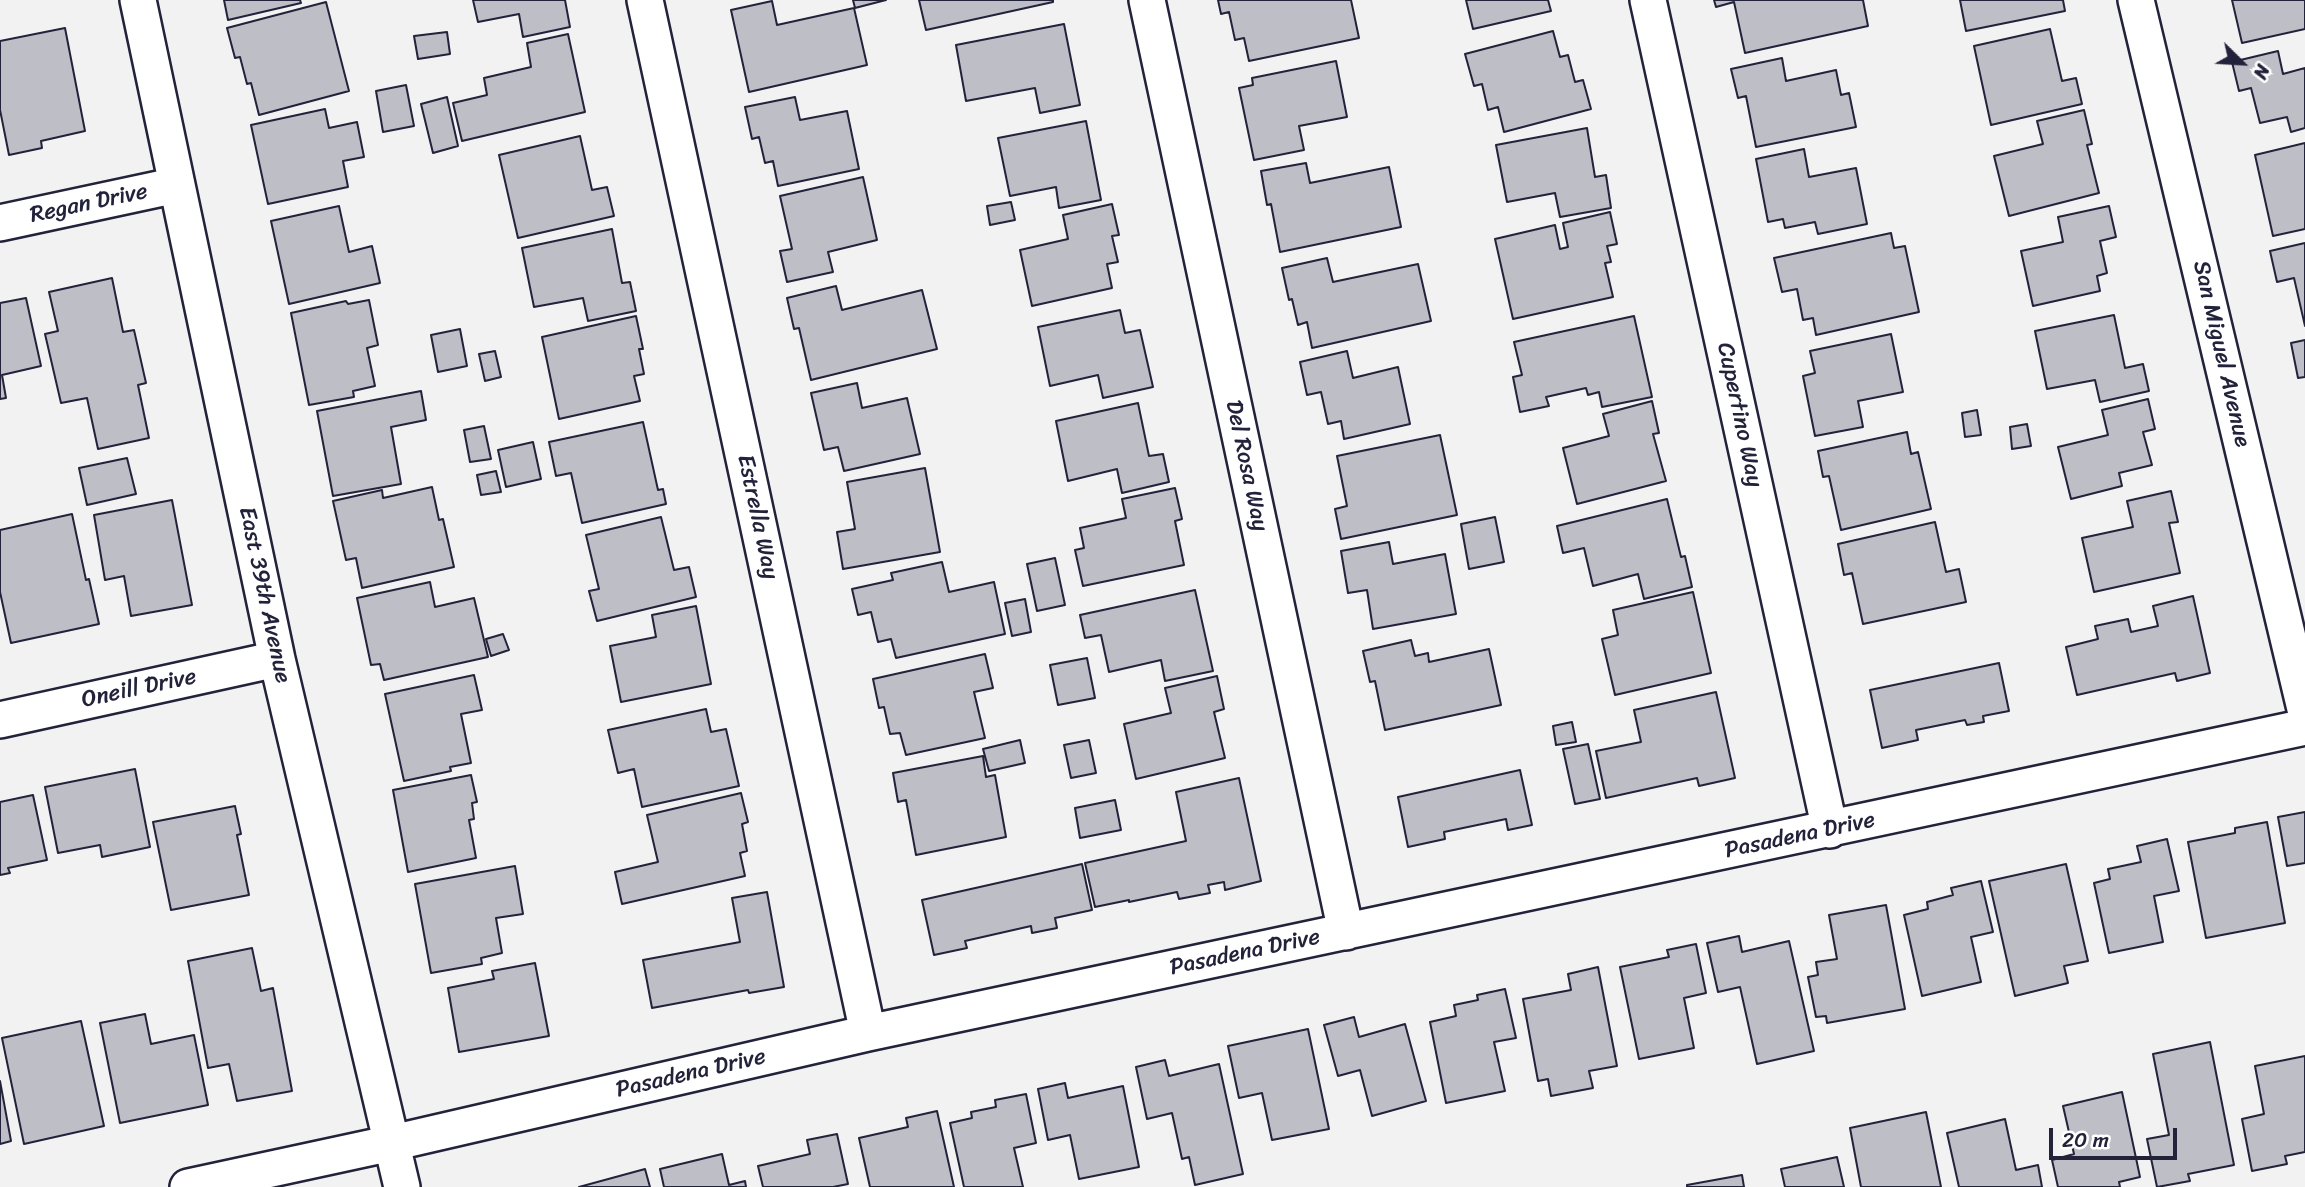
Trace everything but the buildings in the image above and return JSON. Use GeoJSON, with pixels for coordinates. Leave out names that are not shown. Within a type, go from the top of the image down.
{"type":"FeatureCollection","features":[{"type":"Feature","properties":{"kind":"street","name":"East 39th Avenue"},"geometry":{"type":"LineString","coordinates":[[138,0],[277,659],[402,1187]]}},
{"type":"Feature","properties":{"kind":"street","name":"Estrella Way"},"geometry":{"type":"LineString","coordinates":[[645,0],[868,1034]]}},
{"type":"Feature","properties":{"kind":"street","name":"Del Rosa Way"},"geometry":{"type":"LineString","coordinates":[[1147,0],[1346,932]]}},
{"type":"Feature","properties":{"kind":"street","name":"Cupertino Way"},"geometry":{"type":"LineString","coordinates":[[1648,0],[1830,830]]}},
{"type":"Feature","properties":{"kind":"street","name":"San Miguel Avenue"},"geometry":{"type":"LineString","coordinates":[[2136,0],[2305,709]]}},
{"type":"Feature","properties":{"kind":"street","name":"Regan Drive"},"geometry":{"type":"LineString","coordinates":[[0,223],[177,185]]}},
{"type":"Feature","properties":{"kind":"street","name":"Oneill Drive"},"geometry":{"type":"LineString","coordinates":[[0,720],[277,659]]}},
{"type":"Feature","properties":{"kind":"street","name":"Pasadena Drive"},"geometry":{"type":"LineString","coordinates":[[188,1187],[868,1034],[2305,727]]}}]}
